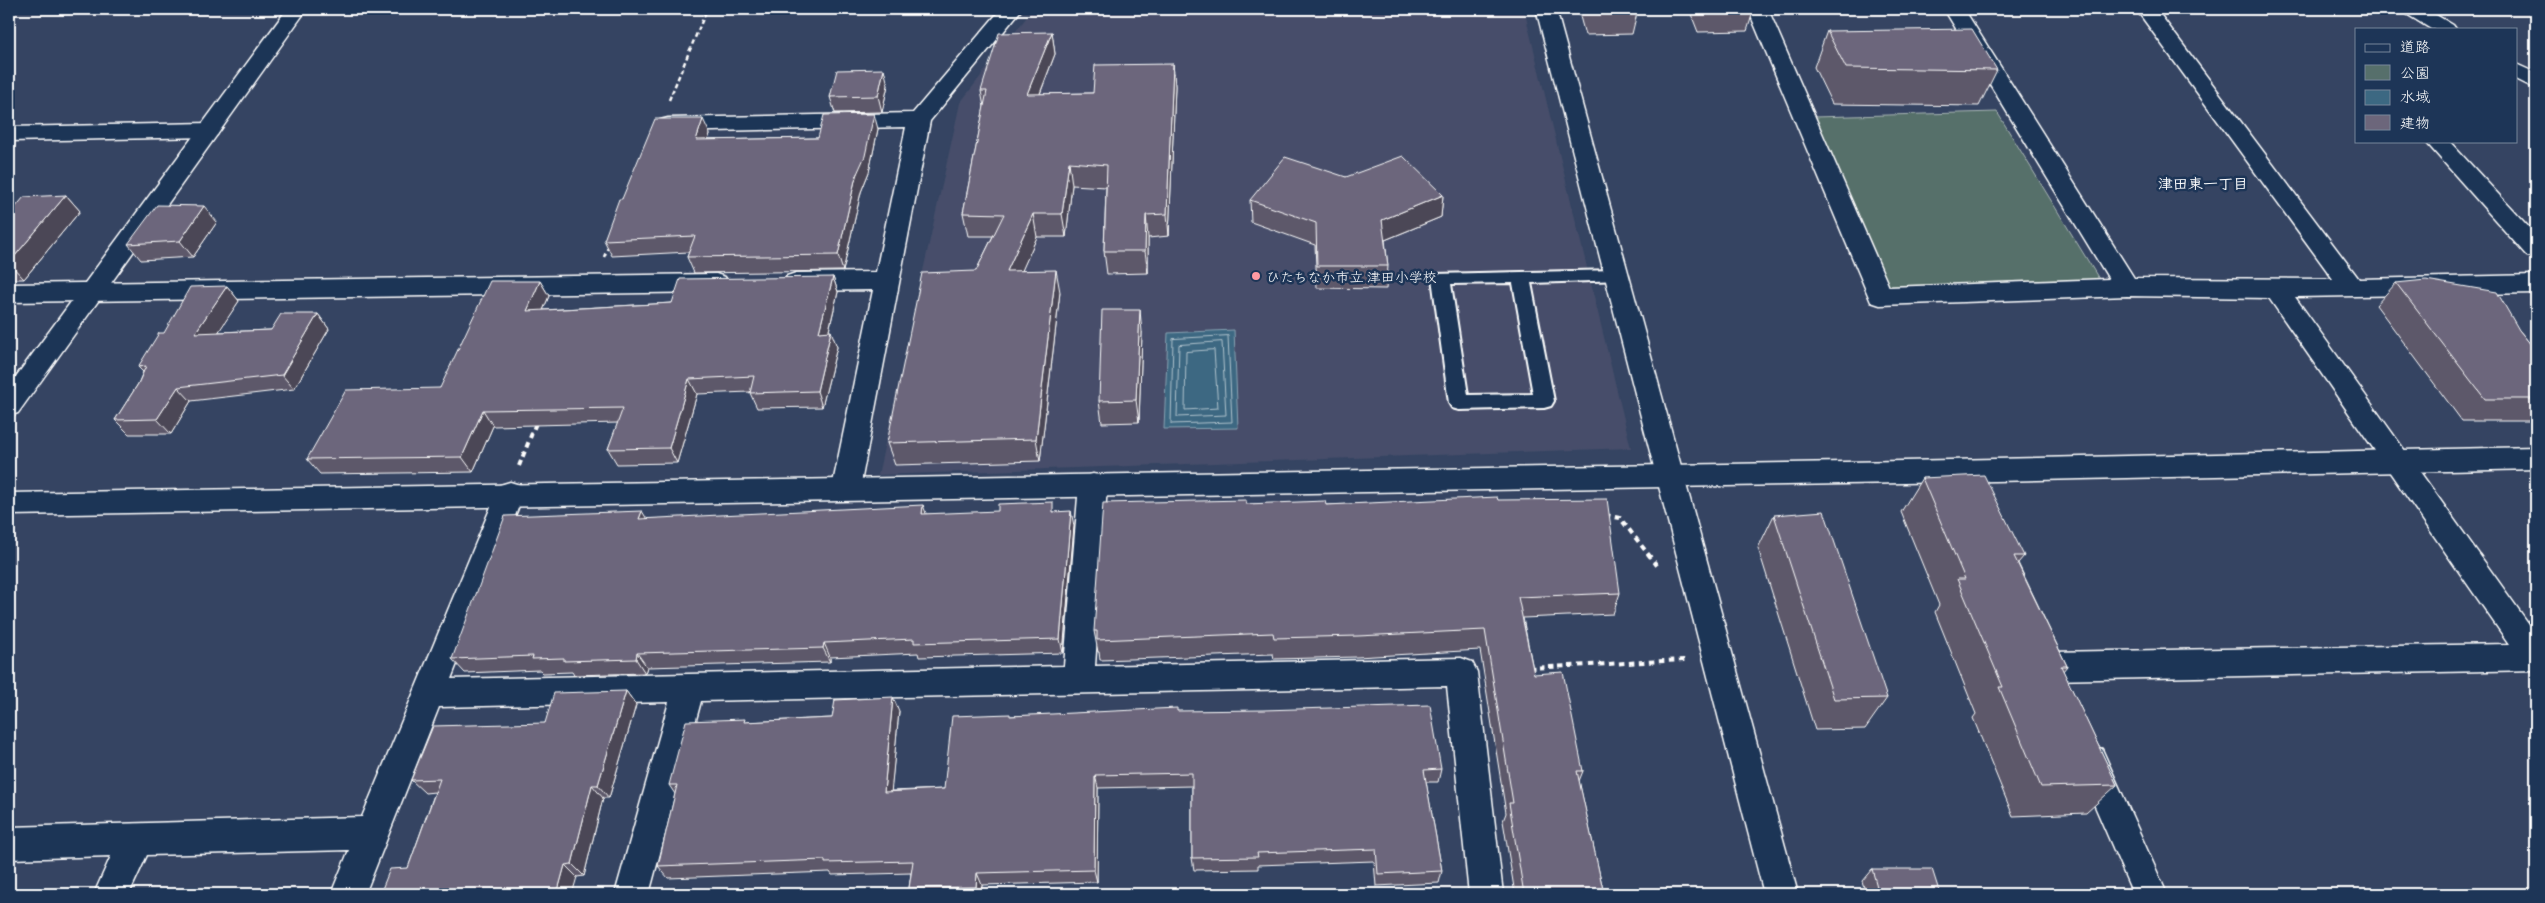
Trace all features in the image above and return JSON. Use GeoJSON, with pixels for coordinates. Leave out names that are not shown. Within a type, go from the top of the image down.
{"type":"FeatureCollection","features":[{"type":"Feature","properties":{"kind":"street"},"geometry":{"type":"LineString","coordinates":[[9,406],[297,9]]}},
{"type":"Feature","properties":{"kind":"street"},"geometry":{"type":"LineString","coordinates":[[846,488],[919,120],[1012,9]]}},
{"type":"Feature","properties":{"kind":"street"},"geometry":{"type":"LineString","coordinates":[[1546,9],[1781,894]]}},
{"type":"Feature","properties":{"kind":"street"},"geometry":{"type":"LineString","coordinates":[[1758,9],[1880,296],[2127,287],[2276,289],[2536,284]]}},
{"type":"Feature","properties":{"kind":"street"},"geometry":{"type":"LineString","coordinates":[[1954,9],[2127,287]]}},
{"type":"Feature","properties":{"kind":"street"},"geometry":{"type":"LineString","coordinates":[[2146,9],[2352,287]]}},
{"type":"Feature","properties":{"kind":"street"},"geometry":{"type":"LineString","coordinates":[[2412,9],[2444,28]]}},
{"type":"Feature","properties":{"kind":"street"},"geometry":{"type":"LineString","coordinates":[[2518,71],[2536,82]]}},
{"type":"Feature","properties":{"kind":"street"},"geometry":{"type":"LineString","coordinates":[[2518,90],[2536,90]]}},
{"type":"Feature","properties":{"kind":"street"},"geometry":{"type":"LineString","coordinates":[[658,125],[919,120]]}},
{"type":"Feature","properties":{"kind":"street"},"geometry":{"type":"LineString","coordinates":[[9,134],[209,130]]}},
{"type":"Feature","properties":{"kind":"street"},"geometry":{"type":"LineString","coordinates":[[2437,142],[2536,250]]}},
{"type":"Feature","properties":{"kind":"street"},"geometry":{"type":"LineString","coordinates":[[770,282],[887,281]]}},
{"type":"Feature","properties":{"kind":"street"},"geometry":{"type":"LineString","coordinates":[[9,293],[740,282]]}},
{"type":"Feature","properties":{"kind":"street"},"geometry":{"type":"LineString","coordinates":[[2276,289],[2536,657]]}},
{"type":"Feature","properties":{"kind":"street"},"geometry":{"type":"LineString","coordinates":[[9,504],[510,493],[1671,477],[1970,484],[2397,462],[2536,458]]}},
{"type":"Feature","properties":{"kind":"street"},"geometry":{"type":"LineString","coordinates":[[1078,680],[1093,485]]}},
{"type":"Feature","properties":{"kind":"street"},"geometry":{"type":"LineString","coordinates":[[348,894],[510,493]]}},
{"type":"Feature","properties":{"kind":"street"},"geometry":{"type":"LineString","coordinates":[[2062,693],[2044,652],[2536,657]]}},
{"type":"Feature","properties":{"kind":"street"},"geometry":{"type":"LineString","coordinates":[[429,693],[1461,672],[1486,894]]}},
{"type":"Feature","properties":{"kind":"street"},"geometry":{"type":"LineString","coordinates":[[632,894],[689,688]]}},
{"type":"Feature","properties":{"kind":"street"},"geometry":{"type":"LineString","coordinates":[[2082,739],[2150,894]]}},
{"type":"Feature","properties":{"kind":"street"},"geometry":{"type":"LineString","coordinates":[[9,843],[373,833]]}},
{"type":"Feature","properties":{"kind":"street"},"geometry":{"type":"LineString","coordinates":[[111,894],[138,838]]}},
{"type":"Feature","properties":{"kind":"lane"},"geometry":{"type":"LineString","coordinates":[[1521,277],[1544,401],[1459,402],[1441,278],[1521,277],[1617,276]]}},
{"type":"Feature","properties":{"kind":"path"},"geometry":{"type":"LineString","coordinates":[[658,125],[707,9]]}},
{"type":"Feature","properties":{"kind":"path"},"geometry":{"type":"LineString","coordinates":[[593,284],[610,244]]}},
{"type":"Feature","properties":{"kind":"path"},"geometry":{"type":"LineString","coordinates":[[510,493],[538,418]]}},
{"type":"Feature","properties":{"kind":"path"},"geometry":{"type":"LineString","coordinates":[[1593,478],[1595,512],[1620,518],[1662,572]]}},
{"type":"Feature","properties":{"kind":"path"},"geometry":{"type":"LineString","coordinates":[[1683,651],[1688,669]]}},
{"type":"Feature","properties":{"kind":"path"},"geometry":{"type":"LineString","coordinates":[[1520,668],[1685,660]]}},
{"type":"Feature","properties":{"kind":"shaded area","name":"ひたちなか市立 津田小学校"},"geometry":{"type":"Polygon","coordinates":[[[1033,9],[1524,9],[1631,448],[878,475],[960,103],[1033,9]]]}},
{"type":"Feature","properties":{"kind":"green space"},"geometry":{"type":"Polygon","coordinates":[[[1997,112],[2099,279],[1889,287],[1814,117],[1997,112]]]}},
{"type":"Feature","properties":{"kind":"water"},"geometry":{"type":"Polygon","coordinates":[[[1234,330],[1238,428],[1164,429],[1168,333],[1234,330]]]}},
{"type":"Feature","properties":{"kind":"building"},"geometry":{"type":"Polygon","coordinates":[[[1972,29],[1997,70],[1846,68],[1827,31],[1972,29]]]}},
{"type":"Feature","properties":{"kind":"building"},"geometry":{"type":"Polygon","coordinates":[[[1052,32],[1027,94],[1093,93],[1095,65],[1173,64],[1167,214],[1146,215],[1145,251],[1104,251],[1107,165],[1069,162],[1062,214],[1033,214],[1007,271],[1056,270],[1036,439],[887,443],[922,273],[976,271],[1004,214],[963,213],[987,91],[981,91],[999,33],[1052,32]]]}},
{"type":"Feature","properties":{"kind":"building"},"geometry":{"type":"Polygon","coordinates":[[[884,69],[878,96],[830,97],[837,70],[884,69]]]}},
{"type":"Feature","properties":{"kind":"building"},"geometry":{"type":"Polygon","coordinates":[[[874,114],[865,156],[856,176],[838,255],[687,257],[695,236],[604,240],[619,199],[622,199],[655,119],[703,119],[696,140],[818,138],[824,115],[874,114]]]}},
{"type":"Feature","properties":{"kind":"building"},"geometry":{"type":"Polygon","coordinates":[[[1403,156],[1443,195],[1382,220],[1388,266],[1317,266],[1316,223],[1250,200],[1285,157],[1346,177],[1403,156]]]}},
{"type":"Feature","properties":{"kind":"building"},"geometry":{"type":"Polygon","coordinates":[[[66,195],[9,263],[9,215],[24,197],[66,195]]]}},
{"type":"Feature","properties":{"kind":"building"},"geometry":{"type":"Polygon","coordinates":[[[157,205],[204,206],[180,241],[128,244],[157,205]]]}},
{"type":"Feature","properties":{"kind":"building"},"geometry":{"type":"Polygon","coordinates":[[[833,277],[819,332],[831,331],[817,391],[750,393],[754,376],[689,379],[669,448],[608,449],[623,408],[483,410],[462,457],[307,459],[346,390],[440,388],[490,281],[540,281],[527,311],[672,303],[680,279],[833,277]]]}},
{"type":"Feature","properties":{"kind":"building"},"geometry":{"type":"Polygon","coordinates":[[[2426,280],[2497,292],[2519,330],[2536,351],[2536,399],[2485,399],[2396,283],[2426,280]]]}},
{"type":"Feature","properties":{"kind":"building"},"geometry":{"type":"Polygon","coordinates":[[[227,286],[195,333],[271,330],[281,314],[318,314],[282,375],[178,387],[157,419],[115,420],[138,384],[146,366],[138,367],[159,333],[164,333],[190,287],[227,286]]]}},
{"type":"Feature","properties":{"kind":"building"},"geometry":{"type":"Polygon","coordinates":[[[1102,310],[1140,310],[1136,400],[1099,401],[1102,310]]]}},
{"type":"Feature","properties":{"kind":"building"},"geometry":{"type":"Polygon","coordinates":[[[1984,475],[2024,556],[2014,556],[2067,666],[2061,666],[2117,785],[2041,787],[1999,687],[2003,687],[1957,579],[1965,579],[1922,478],[1984,475]]]}},
{"type":"Feature","properties":{"kind":"building"},"geometry":{"type":"Polygon","coordinates":[[[1497,497],[1498,500],[1607,499],[1620,593],[1518,597],[1534,674],[1563,672],[1583,771],[1577,771],[1604,894],[1524,894],[1509,803],[1513,803],[1485,630],[1358,636],[1274,638],[1273,633],[1097,640],[1097,631],[1094,631],[1103,503],[1246,500],[1246,504],[1325,501],[1326,505],[1497,497]]]}},
{"type":"Feature","properties":{"kind":"building"},"geometry":{"type":"Polygon","coordinates":[[[1053,502],[1053,512],[1071,511],[1060,639],[914,643],[914,639],[824,643],[823,648],[637,653],[636,659],[564,661],[564,658],[532,659],[533,656],[452,659],[505,516],[642,511],[639,519],[923,505],[922,514],[998,511],[998,504],[1053,502]]]}},
{"type":"Feature","properties":{"kind":"building"},"geometry":{"type":"Polygon","coordinates":[[[1824,511],[1887,698],[1834,699],[1774,515],[1824,511]]]}},
{"type":"Feature","properties":{"kind":"building"},"geometry":{"type":"Polygon","coordinates":[[[626,691],[598,785],[592,785],[572,864],[565,865],[557,894],[380,894],[390,869],[408,868],[440,779],[411,780],[433,726],[545,723],[554,693],[626,691]]]}},
{"type":"Feature","properties":{"kind":"building"},"geometry":{"type":"Polygon","coordinates":[[[893,697],[884,792],[944,789],[952,716],[1010,714],[1010,716],[1177,708],[1177,711],[1263,710],[1430,705],[1441,769],[1424,770],[1442,871],[1378,874],[1376,849],[1257,853],[1258,857],[1192,858],[1192,773],[1095,775],[1094,870],[977,873],[976,887],[909,888],[913,861],[825,863],[825,860],[658,866],[677,785],[669,785],[686,721],[745,719],[744,722],[832,718],[835,700],[893,697]]]}},
{"type":"Feature","properties":{"kind":"building"},"geometry":{"type":"Polygon","coordinates":[[[1872,869],[1932,869],[1940,894],[1879,894],[1872,869]]]}},
{"type":"Feature","properties":{"kind":"place","name":"ひたちなか市立 津田小学校"},"geometry":{"type":"Point","coordinates":[1256,276]}},
{"type":"Feature","properties":{"kind":"district","name":"津田東一丁目"},"geometry":{"type":"Point","coordinates":[2203,183]}}]}
